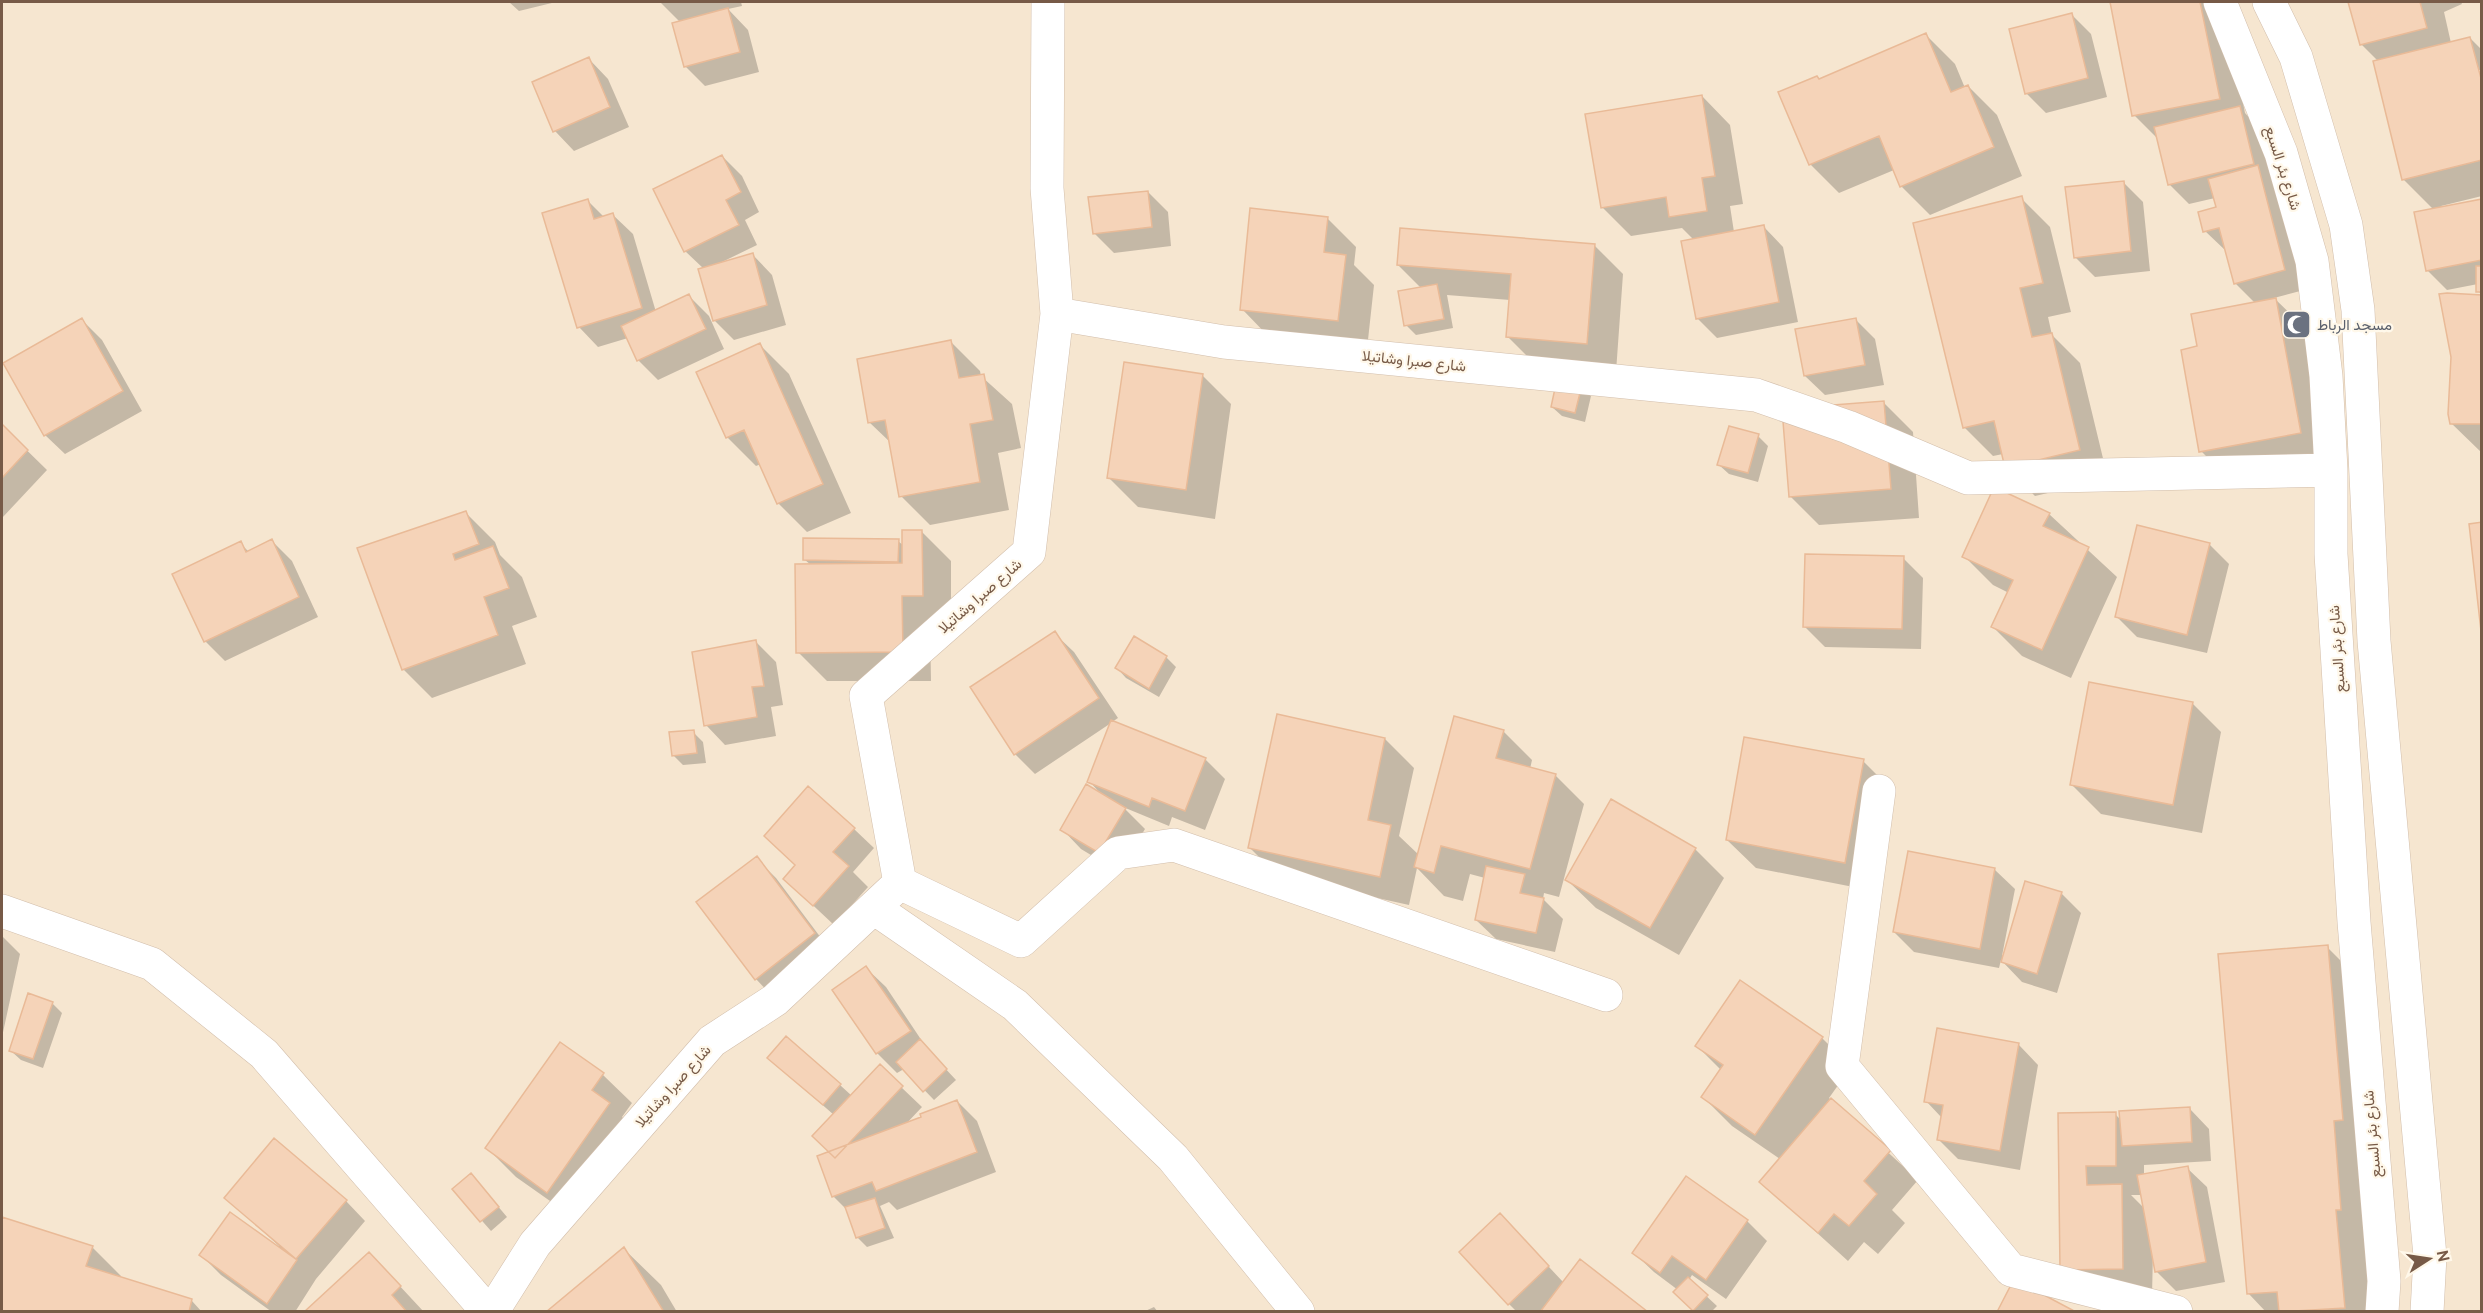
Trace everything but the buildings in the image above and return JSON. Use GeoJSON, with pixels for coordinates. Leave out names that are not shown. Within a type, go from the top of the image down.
{"type":"FeatureCollection","features":[{"type":"Feature","properties":{"kind":"street"},"geometry":{"type":"LineString","coordinates":[[1048,2],[1047,188],[1057,314]]}},
{"type":"Feature","properties":{"kind":"street","name":"شارع بئر السبع"},"geometry":{"type":"LineString","coordinates":[[2220,2],[2281,153],[2312,261],[2326,376],[2331,470],[2331,554],[2354,922],[2384,1281],[2382,1311]]}},
{"type":"Feature","properties":{"kind":"street"},"geometry":{"type":"LineString","coordinates":[[2269,2],[2296,57],[2346,225],[2358,310],[2374,641],[2430,1256],[2427,1311]]}},
{"type":"Feature","properties":{"kind":"street","name":"شارع صبرا وشاتيلا"},"geometry":{"type":"LineString","coordinates":[[490,1311],[535,1244],[712,1041],[775,1000],[900,883],[866,696],[1029,552],[1057,314],[1224,342],[1756,395],[1848,427],[1968,478],[2331,470]]}},
{"type":"Feature","properties":{"kind":"street"},"geometry":{"type":"LineString","coordinates":[[1879,791],[1842,1066],[2012,1270],[2176,1311]]}},
{"type":"Feature","properties":{"kind":"street"},"geometry":{"type":"LineString","coordinates":[[900,883],[1021,941],[1118,854],[1174,845],[1606,995]]}},
{"type":"Feature","properties":{"kind":"street"},"geometry":{"type":"LineString","coordinates":[[873,908],[1023,1013],[1173,1158],[1298,1311]]}},
{"type":"Feature","properties":{"kind":"street"},"geometry":{"type":"LineString","coordinates":[[2,911],[152,964],[264,1054],[490,1311]]}},
{"type":"Feature","properties":{"kind":"shaded area"},"geometry":{"type":"Polygon","coordinates":[[[2,2],[2481,2],[2481,1311],[2,1311],[2,2]]]}},
{"type":"Feature","properties":{"kind":"place","name":"مسجد الرباط"},"geometry":{"type":"Point","coordinates":[2296,325]}}]}
